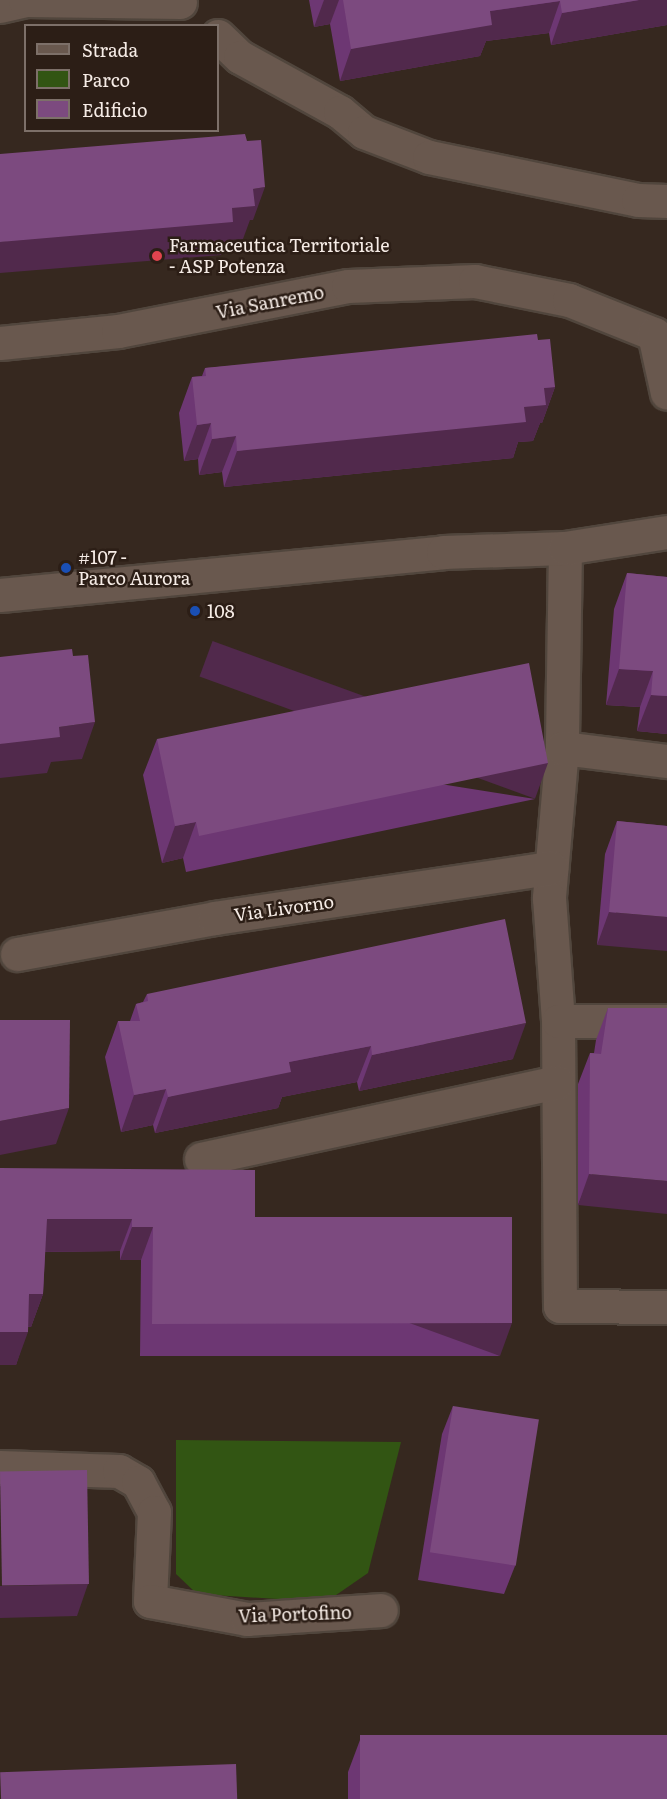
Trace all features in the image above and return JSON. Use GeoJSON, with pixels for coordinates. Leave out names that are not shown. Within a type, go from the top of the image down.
{"type":"FeatureCollection","features":[{"type":"Feature","properties":{"kind":"street"},"geometry":{"type":"LineString","coordinates":[[0,6],[25,0],[180,1],[204,24]]}},
{"type":"Feature","properties":{"kind":"street"},"geometry":{"type":"LineString","coordinates":[[219,37],[240,57],[340,112],[364,132],[429,157],[638,200],[667,201]]}},
{"type":"Feature","properties":{"kind":"street","name":"Via Sanremo"},"geometry":{"type":"LineString","coordinates":[[0,343],[118,332],[348,286],[475,281],[569,300],[654,334],[667,393]]}},
{"type":"Feature","properties":{"kind":"street"},"geometry":{"type":"LineString","coordinates":[[0,595],[443,552],[565,548],[667,532]]}},
{"type":"Feature","properties":{"kind":"street"},"geometry":{"type":"LineString","coordinates":[[565,548],[562,748],[549,898],[558,1021],[560,1306],[667,1307]]}},
{"type":"Feature","properties":{"kind":"street"},"geometry":{"type":"LineString","coordinates":[[562,748],[667,761]]}},
{"type":"Feature","properties":{"kind":"street","name":"Via Livorno"},"geometry":{"type":"LineString","coordinates":[[17,954],[215,918],[551,868]]}},
{"type":"Feature","properties":{"kind":"street"},"geometry":{"type":"LineString","coordinates":[[558,1021],[667,1021]]}},
{"type":"Feature","properties":{"kind":"street"},"geometry":{"type":"LineString","coordinates":[[201,1159],[558,1082]]}},
{"type":"Feature","properties":{"kind":"street","name":"Via Portofino"},"geometry":{"type":"LineString","coordinates":[[0,1467],[119,1471],[138,1482],[154,1512],[150,1601],[247,1619],[381,1611]]}},
{"type":"Feature","properties":{"kind":"green space"},"geometry":{"type":"Polygon","coordinates":[[[176,1440],[401,1442],[368,1573],[326,1602],[197,1594],[176,1574],[176,1440]]]}},
{"type":"Feature","properties":{"kind":"building"},"geometry":{"type":"Polygon","coordinates":[[[343,0],[639,0],[562,13],[560,1],[490,11],[492,25],[351,49],[343,0]]]}},
{"type":"Feature","properties":{"kind":"building"},"geometry":{"type":"Polygon","coordinates":[[[245,134],[247,141],[261,140],[265,187],[253,189],[255,206],[232,208],[233,222],[0,242],[0,154],[245,134]]]}},
{"type":"Feature","properties":{"kind":"building"},"geometry":{"type":"Polygon","coordinates":[[[537,334],[538,340],[550,339],[555,387],[544,388],[546,405],[524,407],[526,422],[237,451],[236,436],[212,439],[211,423],[197,425],[192,377],[206,376],[205,368],[537,334]]]}},
{"type":"Feature","properties":{"kind":"building"},"geometry":{"type":"Polygon","coordinates":[[[627,573],[667,577],[667,696],[651,695],[653,671],[619,669],[627,573]]]}},
{"type":"Feature","properties":{"kind":"building"},"geometry":{"type":"Polygon","coordinates":[[[72,649],[73,656],[88,655],[95,722],[59,727],[60,737],[0,744],[0,657],[72,649]]]}},
{"type":"Feature","properties":{"kind":"building"},"geometry":{"type":"Polygon","coordinates":[[[529,663],[548,763],[199,836],[196,822],[175,826],[157,739],[529,663]]]}},
{"type":"Feature","properties":{"kind":"building"},"geometry":{"type":"Polygon","coordinates":[[[617,821],[667,826],[667,917],[609,912],[617,821]]]}},
{"type":"Feature","properties":{"kind":"building"},"geometry":{"type":"Polygon","coordinates":[[[505,919],[526,1023],[372,1055],[371,1046],[289,1062],[291,1072],[168,1097],[166,1089],[134,1095],[118,1021],[140,1021],[136,1004],[148,1001],[147,994],[505,919]]]}},
{"type":"Feature","properties":{"kind":"building"},"geometry":{"type":"Polygon","coordinates":[[[608,1008],[667,1008],[667,1181],[589,1174],[590,1053],[601,1054],[608,1008]]]}},
{"type":"Feature","properties":{"kind":"building"},"geometry":{"type":"Polygon","coordinates":[[[0,1020],[70,1020],[69,1108],[0,1121],[0,1020]]]}},
{"type":"Feature","properties":{"kind":"building"},"geometry":{"type":"Polygon","coordinates":[[[0,1168],[255,1170],[255,1217],[512,1217],[512,1323],[152,1324],[153,1227],[132,1227],[132,1219],[47,1219],[43,1294],[29,1294],[28,1332],[0,1332],[0,1168]]]}},
{"type":"Feature","properties":{"kind":"building"},"geometry":{"type":"Polygon","coordinates":[[[453,1406],[539,1420],[516,1566],[430,1552],[453,1406]]]}},
{"type":"Feature","properties":{"kind":"building"},"geometry":{"type":"Polygon","coordinates":[[[87,1470],[89,1584],[2,1586],[0,1472],[87,1470]]]}},
{"type":"Feature","properties":{"kind":"building"},"geometry":{"type":"Polygon","coordinates":[[[360,1735],[667,1735],[667,1799],[360,1799],[360,1735]]]}},
{"type":"Feature","properties":{"kind":"building"},"geometry":{"type":"Polygon","coordinates":[[[236,1764],[237,1799],[1,1799],[0,1772],[236,1764]]]}},
{"type":"Feature","properties":{"kind":"place","name":"Farmaceutica Territoriale - ASP Potenza"},"geometry":{"type":"Point","coordinates":[157,256]}},
{"type":"Feature","properties":{"kind":"place","name":"#107 - Parco Aurora"},"geometry":{"type":"Point","coordinates":[66,568]}},
{"type":"Feature","properties":{"kind":"place","name":"108"},"geometry":{"type":"Point","coordinates":[195,611]}}]}
